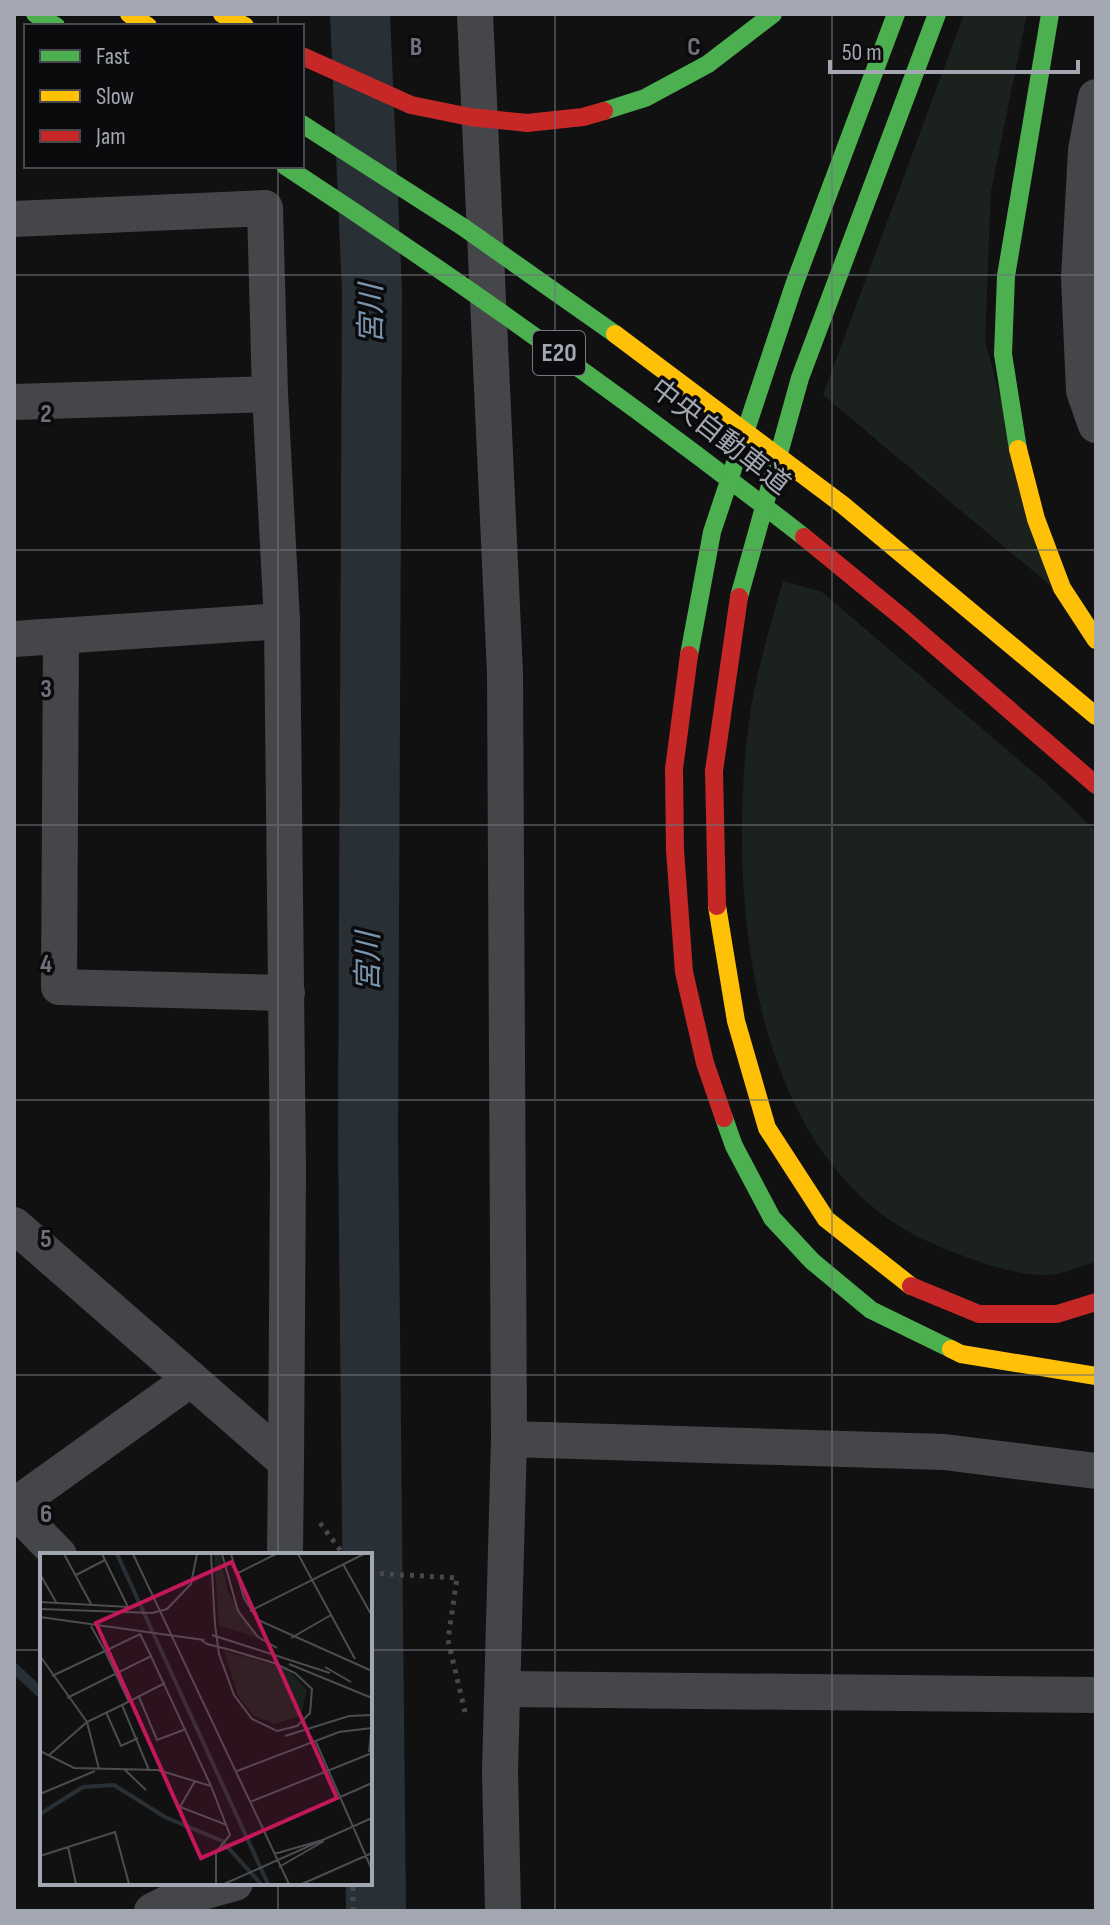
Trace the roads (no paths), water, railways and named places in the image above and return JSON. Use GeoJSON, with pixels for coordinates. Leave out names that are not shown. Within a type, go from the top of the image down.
{"type":"FeatureCollection","features":[{"type":"Feature","properties":{"kind":"highway"},"geometry":{"type":"LineString","coordinates":[[35,14],[52,24]]}},
{"type":"Feature","properties":{"kind":"highway"},"geometry":{"type":"LineString","coordinates":[[222,14],[241,24]]}},
{"type":"Feature","properties":{"kind":"highway"},"geometry":{"type":"LineString","coordinates":[[304,57],[411,105],[470,117],[527,123],[583,117],[645,98],[708,64],[773,14]]}},
{"type":"Feature","properties":{"kind":"highway"},"geometry":{"type":"LineString","coordinates":[[896,14],[794,285],[712,532],[690,651],[674,769],[675,850],[684,972],[705,1063],[734,1146],[772,1218],[812,1261],[871,1310],[961,1354],[1096,1376]]}},
{"type":"Feature","properties":{"kind":"highway"},"geometry":{"type":"LineString","coordinates":[[937,14],[800,378],[741,585],[714,771],[717,907],[736,1021],[767,1128],[826,1219],[905,1284],[979,1314],[1057,1314],[1096,1302]]}},
{"type":"Feature","properties":{"kind":"highway"},"geometry":{"type":"LineString","coordinates":[[1050,14],[1006,276],[1003,354],[1014,434],[1036,519],[1062,588],[1096,640]]}},
{"type":"Feature","properties":{"kind":"highway","name":"中央自動車道"},"geometry":{"type":"LineString","coordinates":[[304,125],[463,227],[622,338],[843,505],[1096,716]]}},
{"type":"Feature","properties":{"kind":"highway","name":"中央自動車道"},"geometry":{"type":"LineString","coordinates":[[288,168],[410,246],[661,424],[824,554],[1018,715],[1096,785]]}},
{"type":"Feature","properties":{"kind":"highway"},"geometry":{"type":"LineString","coordinates":[[661,424],[683,470]]}},
{"type":"Feature","properties":{"kind":"highway"},"geometry":{"type":"LineString","coordinates":[[701,491],[774,549]]}},
{"type":"Feature","properties":{"kind":"street"},"geometry":{"type":"LineString","coordinates":[[475,14],[505,673],[509,1439],[500,1771],[503,1911]]}},
{"type":"Feature","properties":{"kind":"street"},"geometry":{"type":"LineString","coordinates":[[1096,97],[1086,150],[1079,278],[1096,425]]}},
{"type":"Feature","properties":{"kind":"street"},"geometry":{"type":"LineString","coordinates":[[14,219],[265,208],[270,394],[282,621],[287,993],[285,1553]]}},
{"type":"Feature","properties":{"kind":"street"},"geometry":{"type":"LineString","coordinates":[[14,402],[270,394]]}},
{"type":"Feature","properties":{"kind":"street"},"geometry":{"type":"LineString","coordinates":[[14,639],[282,621]]}},
{"type":"Feature","properties":{"kind":"street"},"geometry":{"type":"LineString","coordinates":[[61,638],[59,987],[287,993]]}},
{"type":"Feature","properties":{"kind":"street"},"geometry":{"type":"LineString","coordinates":[[14,1225],[286,1462]]}},
{"type":"Feature","properties":{"kind":"street"},"geometry":{"type":"LineString","coordinates":[[57,1553],[14,1508],[191,1379]]}},
{"type":"Feature","properties":{"kind":"street"},"geometry":{"type":"LineString","coordinates":[[509,1439],[944,1452],[1096,1471]]}},
{"type":"Feature","properties":{"kind":"street"},"geometry":{"type":"LineString","coordinates":[[503,1689],[1096,1695]]}},
{"type":"Feature","properties":{"kind":"street"},"geometry":{"type":"LineString","coordinates":[[163,1905],[228,1885]]}},
{"type":"Feature","properties":{"kind":"waterway","name":"宮川"},"geometry":{"type":"LineString","coordinates":[[360,14],[372,292],[368,1136],[376,1911]]}},
{"type":"Feature","properties":{"kind":"waterway"},"geometry":{"type":"LineString","coordinates":[[14,1668],[40,1692]]}}]}
